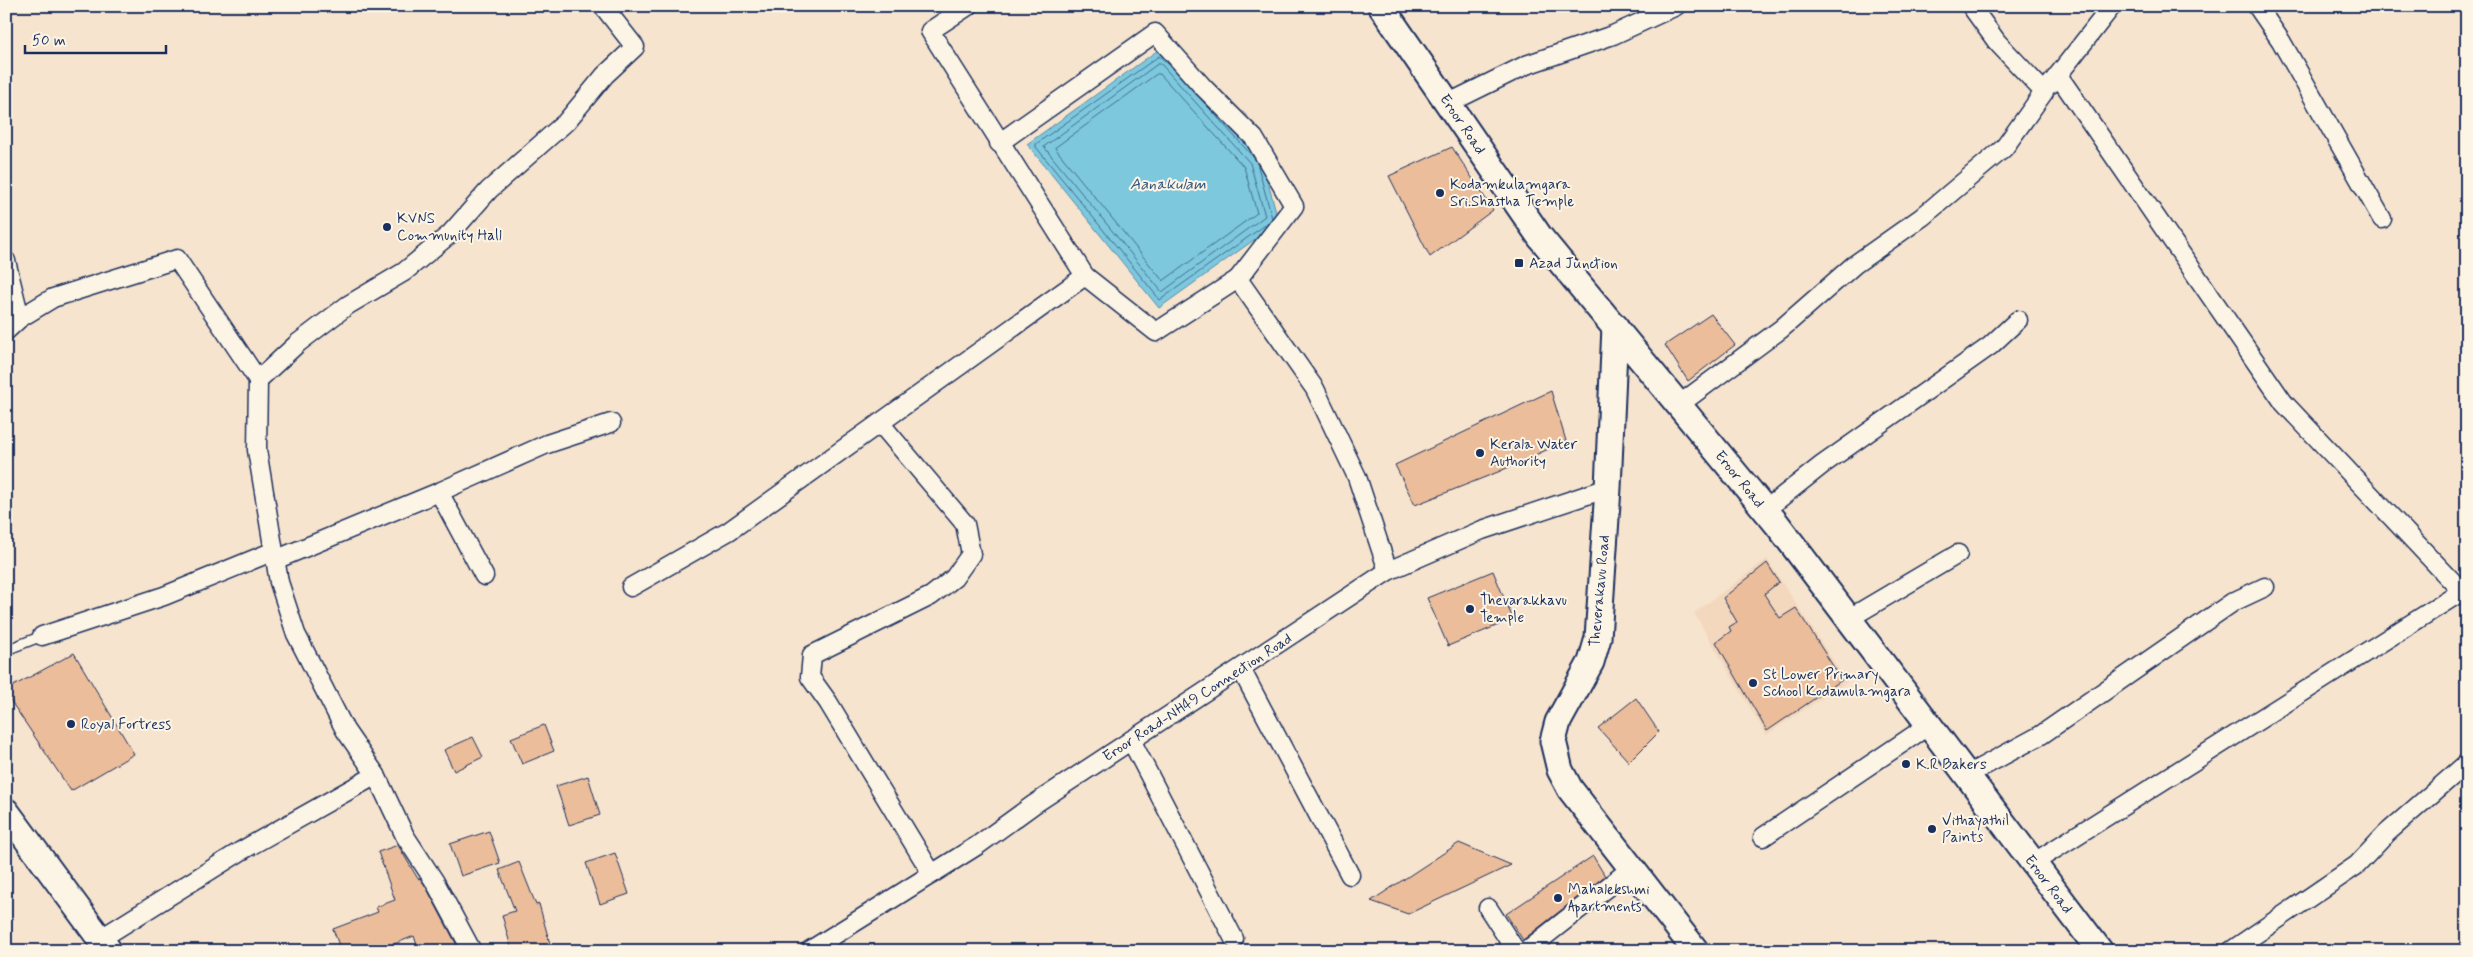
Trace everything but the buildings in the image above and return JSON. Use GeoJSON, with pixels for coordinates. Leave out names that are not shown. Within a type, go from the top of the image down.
{"type":"FeatureCollection","features":[{"type":"Feature","properties":{"kind":"main road","name":"Eroor Road"},"geometry":{"type":"LineString","coordinates":[[1382,6],[1540,237],[1680,404],[1765,510],[2100,951]]}},
{"type":"Feature","properties":{"kind":"main road","name":"Theverakavu Road"},"geometry":{"type":"LineString","coordinates":[[1615,326],[1608,488],[1598,638],[1591,662],[1558,722],[1553,741],[1560,770],[1570,789],[1633,867],[1696,951]]}},
{"type":"Feature","properties":{"kind":"main road"},"geometry":{"type":"LineString","coordinates":[[6,811],[105,945]]}},
{"type":"Feature","properties":{"kind":"street"},"geometry":{"type":"LineString","coordinates":[[258,380],[298,343],[348,305],[404,272],[450,234],[489,190],[566,122],[605,74],[635,47],[603,6]]}},
{"type":"Feature","properties":{"kind":"street"},"geometry":{"type":"LineString","coordinates":[[968,6],[930,31],[999,142],[1085,276],[1156,332],[1238,279],[1294,206],[1254,138],[1203,87],[1155,33],[999,142]]}},
{"type":"Feature","properties":{"kind":"street"},"geometry":{"type":"LineString","coordinates":[[1449,103],[1526,65],[1613,35],[1676,6]]}},
{"type":"Feature","properties":{"kind":"street"},"geometry":{"type":"LineString","coordinates":[[1971,6],[1997,42],[2044,92]]}},
{"type":"Feature","properties":{"kind":"street"},"geometry":{"type":"LineString","coordinates":[[1680,404],[1781,329],[1854,265],[1922,217],[2004,148],[2044,92],[2112,6]]}},
{"type":"Feature","properties":{"kind":"street"},"geometry":{"type":"LineString","coordinates":[[2257,6],[2280,41],[2382,219]]}},
{"type":"Feature","properties":{"kind":"street"},"geometry":{"type":"LineString","coordinates":[[2033,863],[2464,595],[2284,403],[2058,75]]}},
{"type":"Feature","properties":{"kind":"street"},"geometry":{"type":"LineString","coordinates":[[6,332],[20,318],[53,298],[177,259],[258,380],[257,450],[279,582],[296,634],[345,730],[376,775],[405,836],[435,882],[472,951]]}},
{"type":"Feature","properties":{"kind":"street"},"geometry":{"type":"LineString","coordinates":[[6,261],[20,318]]}},
{"type":"Feature","properties":{"kind":"street"},"geometry":{"type":"LineString","coordinates":[[631,588],[729,531],[1085,276]]}},
{"type":"Feature","properties":{"kind":"street"},"geometry":{"type":"LineString","coordinates":[[1238,279],[1315,389],[1357,477],[1388,571]]}},
{"type":"Feature","properties":{"kind":"street"},"geometry":{"type":"LineString","coordinates":[[1765,510],[1822,465],[1990,346],[2018,320]]}},
{"type":"Feature","properties":{"kind":"street"},"geometry":{"type":"LineString","coordinates":[[42,636],[164,596],[275,555],[439,492],[547,444],[611,423]]}},
{"type":"Feature","properties":{"kind":"street"},"geometry":{"type":"LineString","coordinates":[[880,423],[966,524],[971,554],[954,578],[931,596],[812,655],[810,677],[828,702],[932,874]]}},
{"type":"Feature","properties":{"kind":"street","name":"Eroor Road-NH49 Connection Road"},"geometry":{"type":"LineString","coordinates":[[809,951],[932,874],[1130,740],[1388,571],[1482,530],[1608,488]]}},
{"type":"Feature","properties":{"kind":"street"},"geometry":{"type":"LineString","coordinates":[[439,492],[484,576]]}},
{"type":"Feature","properties":{"kind":"street"},"geometry":{"type":"LineString","coordinates":[[1848,619],[1958,554]]}},
{"type":"Feature","properties":{"kind":"street"},"geometry":{"type":"LineString","coordinates":[[1967,776],[2040,735],[2233,602],[2265,587]]}},
{"type":"Feature","properties":{"kind":"street"},"geometry":{"type":"LineString","coordinates":[[1241,668],[1350,875]]}},
{"type":"Feature","properties":{"kind":"street"},"geometry":{"type":"LineString","coordinates":[[1763,837],[1929,725]]}},
{"type":"Feature","properties":{"kind":"street"},"geometry":{"type":"LineString","coordinates":[[1130,740],[1234,938]]}},
{"type":"Feature","properties":{"kind":"street"},"geometry":{"type":"LineString","coordinates":[[2231,951],[2356,865],[2386,833],[2467,762]]}},
{"type":"Feature","properties":{"kind":"street"},"geometry":{"type":"LineString","coordinates":[[105,945],[241,851],[376,775]]}},
{"type":"Feature","properties":{"kind":"street"},"geometry":{"type":"LineString","coordinates":[[1526,951],[1633,867]]}},
{"type":"Feature","properties":{"kind":"street"},"geometry":{"type":"LineString","coordinates":[[1488,908],[1516,951]]}},
{"type":"Feature","properties":{"kind":"lane"},"geometry":{"type":"LineString","coordinates":[[6,650],[42,636]]}},
{"type":"Feature","properties":{"kind":"shaded area"},"geometry":{"type":"Polygon","coordinates":[[[1767,559],[1847,682],[1766,735],[1694,613],[1767,559]]]}},
{"type":"Feature","properties":{"kind":"water","name":"Aanakulam"},"geometry":{"type":"Polygon","coordinates":[[[1161,48],[1261,158],[1279,222],[1159,308],[1027,144],[1161,48]]]}},
{"type":"Feature","properties":{"kind":"place","name":"Kodamkulamgara Sri.Shastha Temple"},"geometry":{"type":"Point","coordinates":[1440,193]}},
{"type":"Feature","properties":{"kind":"place","name":"KVNS Community Hall"},"geometry":{"type":"Point","coordinates":[387,227]}},
{"type":"Feature","properties":{"kind":"place","name":"Azad Junction"},"geometry":{"type":"Point","coordinates":[1519,263]}},
{"type":"Feature","properties":{"kind":"place","name":"Kerala Water Authority"},"geometry":{"type":"Point","coordinates":[1480,453]}},
{"type":"Feature","properties":{"kind":"place","name":"Thevarakkavu Temple"},"geometry":{"type":"Point","coordinates":[1470,609]}},
{"type":"Feature","properties":{"kind":"place","name":"St Lower Primary School Kodamulamgara"},"geometry":{"type":"Point","coordinates":[1753,683]}},
{"type":"Feature","properties":{"kind":"place","name":"Royal Fortress"},"geometry":{"type":"Point","coordinates":[71,724]}},
{"type":"Feature","properties":{"kind":"place","name":"K.R Bakers"},"geometry":{"type":"Point","coordinates":[1906,764]}},
{"type":"Feature","properties":{"kind":"place","name":"Vithayathil Paints"},"geometry":{"type":"Point","coordinates":[1932,829]}},
{"type":"Feature","properties":{"kind":"place","name":"Mahalekshmi Apartments"},"geometry":{"type":"Point","coordinates":[1558,898]}}]}
